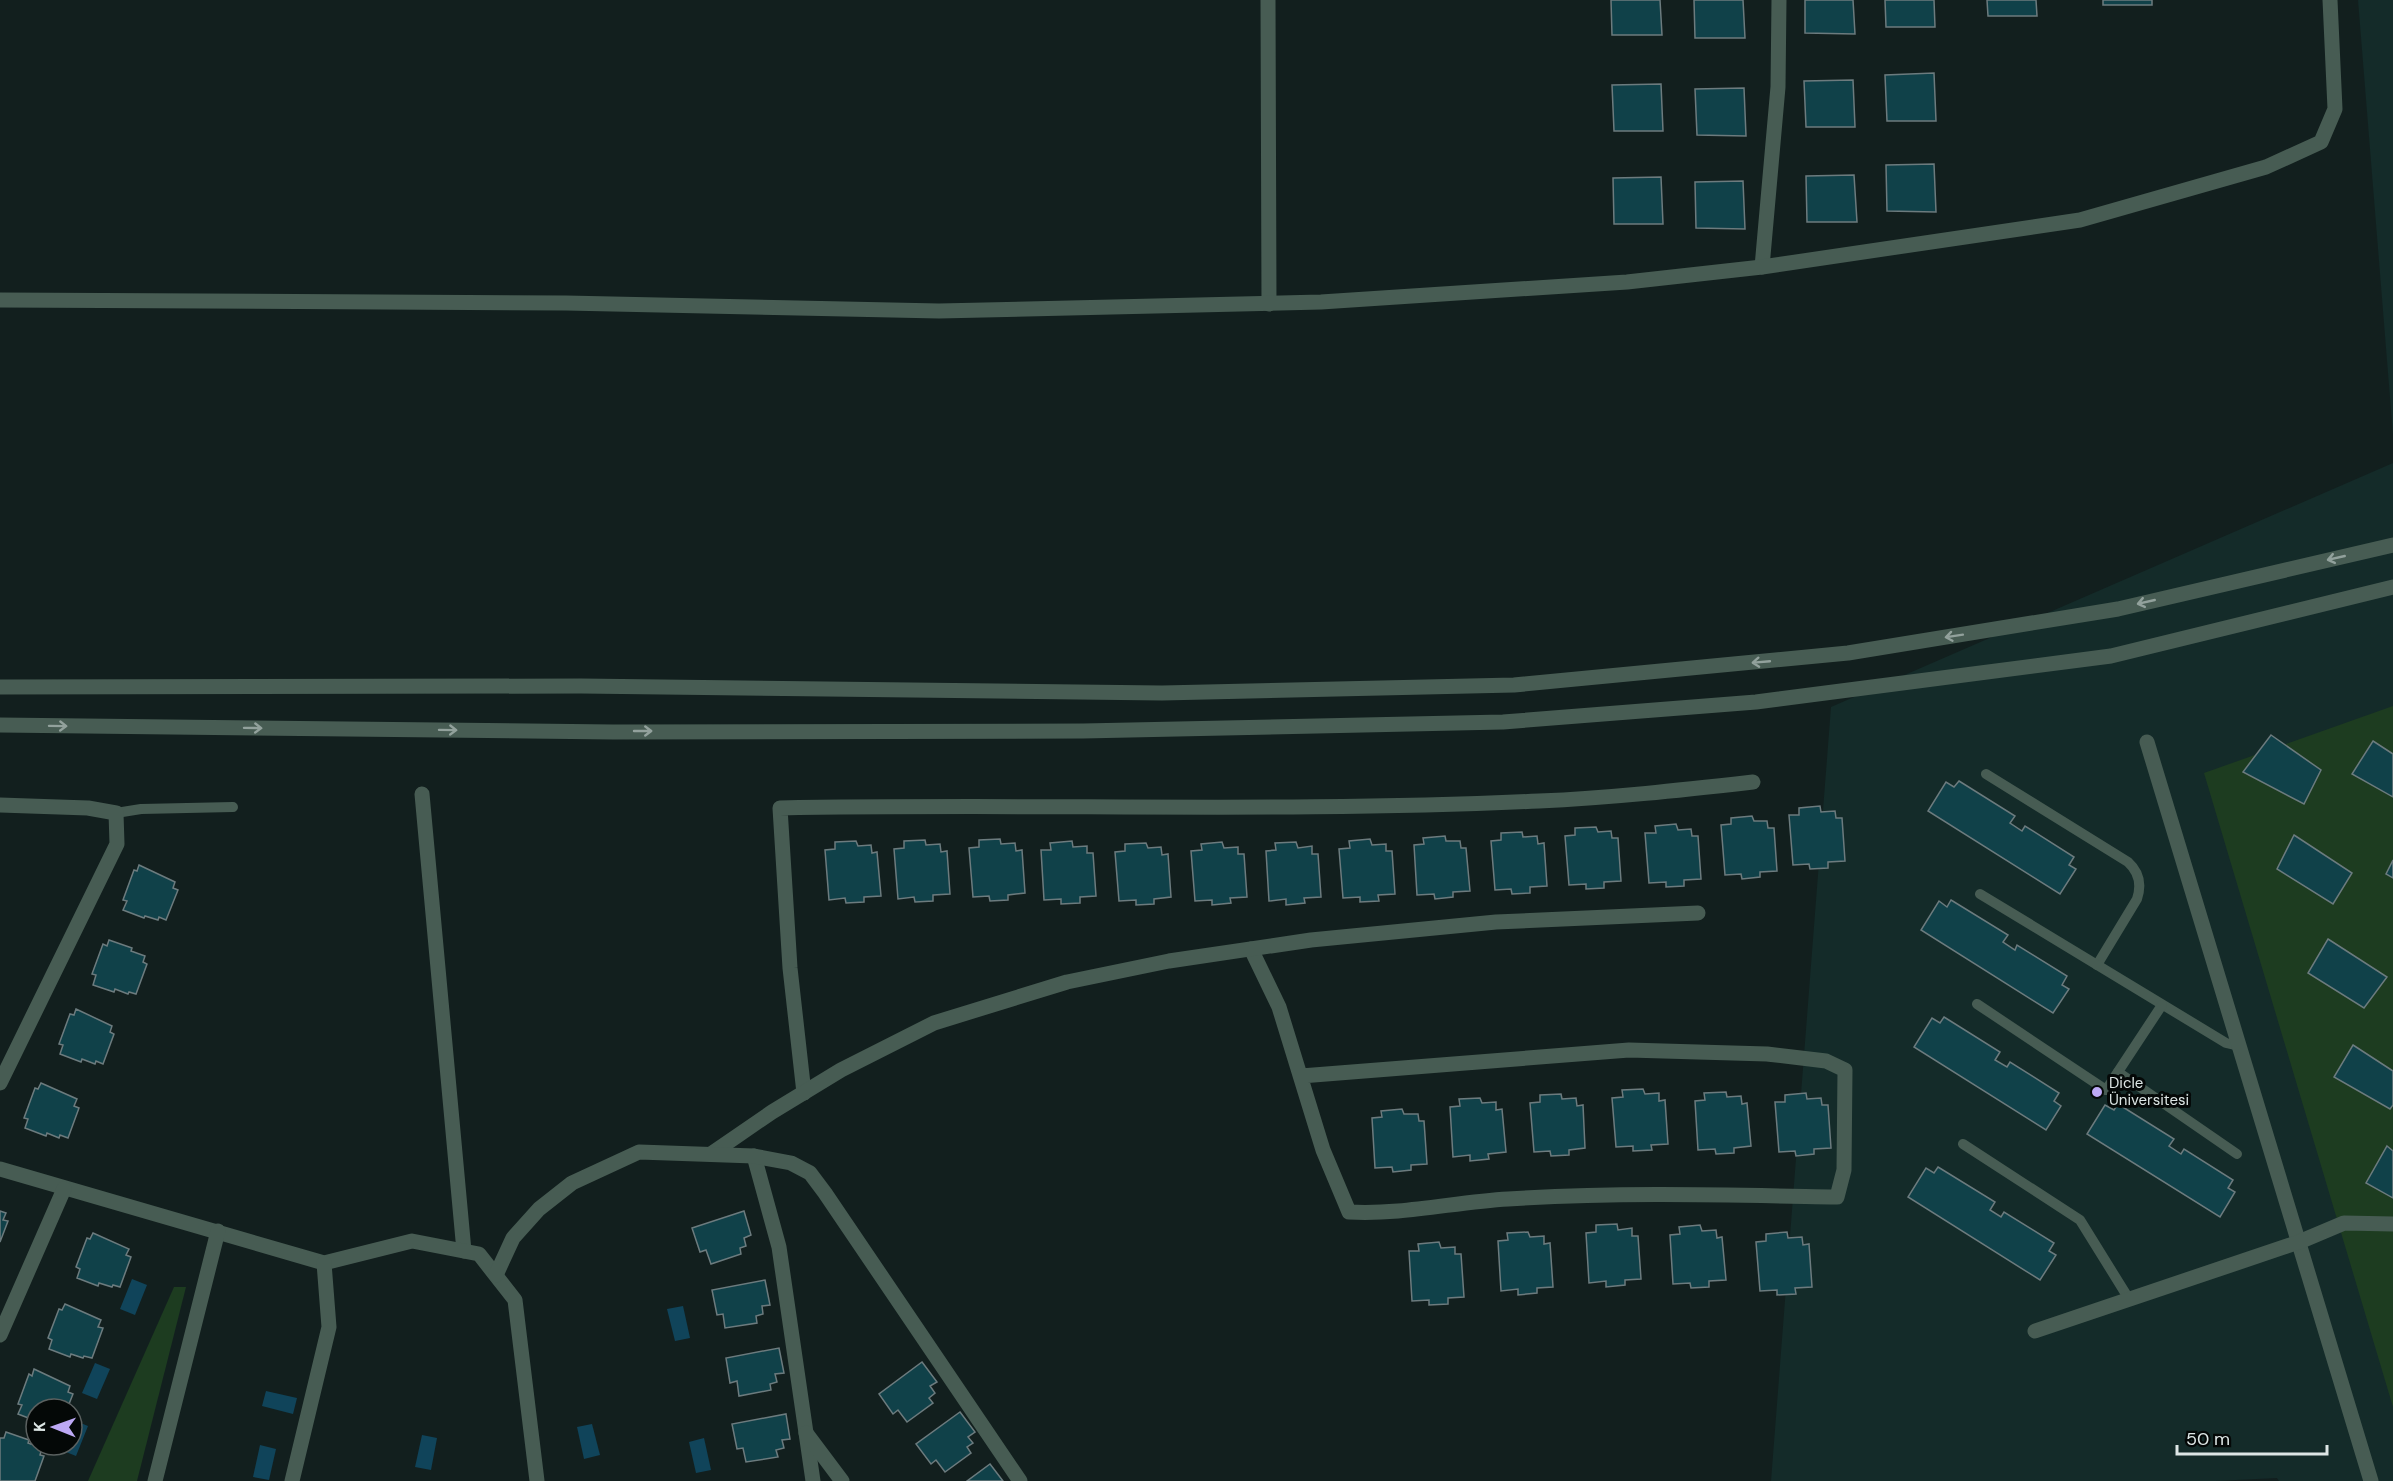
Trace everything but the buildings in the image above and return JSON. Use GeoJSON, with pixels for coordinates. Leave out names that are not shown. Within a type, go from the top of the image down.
{"type":"FeatureCollection","features":[{"type":"Feature","properties":{"kind":"street"},"geometry":{"type":"LineString","coordinates":[[1268,0],[1269,304]]}},
{"type":"Feature","properties":{"kind":"street"},"geometry":{"type":"LineString","coordinates":[[1762,267],[1778,87],[1779,0]]}},
{"type":"Feature","properties":{"kind":"street"},"geometry":{"type":"LineString","coordinates":[[0,300],[566,303],[939,311],[1321,302],[1615,283],[1762,267],[2080,220],[2266,167],[2321,142],[2335,109],[2330,0]]}},
{"type":"Feature","properties":{"kind":"street"},"geometry":{"type":"LineString","coordinates":[[0,687],[581,686],[1162,693],[1514,685],[1848,653],[2118,609],[2393,545]]}},
{"type":"Feature","properties":{"kind":"street"},"geometry":{"type":"LineString","coordinates":[[0,725],[648,732],[1083,730],[1503,723],[1756,702],[2111,656],[2393,587]]}},
{"type":"Feature","properties":{"kind":"street"},"geometry":{"type":"LineString","coordinates":[[2147,742],[2371,1481]]}},
{"type":"Feature","properties":{"kind":"street"},"geometry":{"type":"LineString","coordinates":[[804,1092],[790,968],[780,808],[900,805],[1395,806],[1540,801],[1753,782]]}},
{"type":"Feature","properties":{"kind":"street"},"geometry":{"type":"LineString","coordinates":[[422,794],[465,1251]]}},
{"type":"Feature","properties":{"kind":"street"},"geometry":{"type":"LineString","coordinates":[[0,805],[88,808],[116,813],[117,844],[0,1083]]}},
{"type":"Feature","properties":{"kind":"street"},"geometry":{"type":"LineString","coordinates":[[711,1154],[841,1070],[934,1023],[1067,982],[1169,961],[1311,940],[1496,922],[1698,913]]}},
{"type":"Feature","properties":{"kind":"street"},"geometry":{"type":"LineString","coordinates":[[1251,949],[1279,1007],[1323,1150],[1349,1212],[1376,1213],[1506,1199],[1646,1193],[1837,1197],[1844,1170],[1845,1070],[1826,1061],[1767,1054],[1629,1050],[1301,1076]]}},
{"type":"Feature","properties":{"kind":"street"},"geometry":{"type":"LineString","coordinates":[[496,1275],[513,1238],[539,1209],[572,1183],[639,1152],[754,1156],[790,1163],[810,1173],[1020,1481]]}},
{"type":"Feature","properties":{"kind":"street"},"geometry":{"type":"LineString","coordinates":[[754,1156],[779,1247],[813,1481]]}},
{"type":"Feature","properties":{"kind":"street"},"geometry":{"type":"LineString","coordinates":[[0,1169],[324,1263],[412,1241],[479,1254],[515,1300],[537,1481]]}},
{"type":"Feature","properties":{"kind":"street"},"geometry":{"type":"LineString","coordinates":[[0,1335],[64,1189]]}},
{"type":"Feature","properties":{"kind":"street"},"geometry":{"type":"LineString","coordinates":[[2035,1331],[2299,1242],[2344,1223],[2393,1224]]}},
{"type":"Feature","properties":{"kind":"street"},"geometry":{"type":"LineString","coordinates":[[155,1481],[218,1231]]}},
{"type":"Feature","properties":{"kind":"street"},"geometry":{"type":"LineString","coordinates":[[292,1481],[329,1327],[324,1263]]}},
{"type":"Feature","properties":{"kind":"street"},"geometry":{"type":"LineString","coordinates":[[805,1430],[842,1481]]}},
{"type":"Feature","properties":{"kind":"lane"},"geometry":{"type":"LineString","coordinates":[[1986,774],[2128,861],[2138,874],[2140,891],[2137,899],[2097,965]]}},
{"type":"Feature","properties":{"kind":"lane"},"geometry":{"type":"LineString","coordinates":[[116,813],[141,809],[233,807]]}},
{"type":"Feature","properties":{"kind":"lane"},"geometry":{"type":"LineString","coordinates":[[1980,894],[2226,1044],[2239,1046]]}},
{"type":"Feature","properties":{"kind":"lane"},"geometry":{"type":"LineString","coordinates":[[1977,1004],[2106,1090],[2162,1005]]}},
{"type":"Feature","properties":{"kind":"lane"},"geometry":{"type":"LineString","coordinates":[[2118,1072],[2237,1154]]}},
{"type":"Feature","properties":{"kind":"lane"},"geometry":{"type":"LineString","coordinates":[[1963,1144],[2080,1220],[2129,1299]]}},
{"type":"Feature","properties":{"kind":"shaded area"},"geometry":{"type":"Polygon","coordinates":[[[2358,0],[2393,0],[2393,435],[2358,0]]]}},
{"type":"Feature","properties":{"kind":"shaded area","name":"Dicle Üniversitesi"},"geometry":{"type":"Polygon","coordinates":[[[2393,463],[2393,1481],[2279,1481],[2277,1478],[2216,1481],[1771,1481],[1831,707],[2393,463]]]}},
{"type":"Feature","properties":{"kind":"green space"},"geometry":{"type":"Polygon","coordinates":[[[2393,706],[2393,1407],[2204,773],[2393,706]]]}},
{"type":"Feature","properties":{"kind":"green space"},"geometry":{"type":"Polygon","coordinates":[[[174,1287],[186,1287],[137,1481],[88,1481],[174,1287]]]}},
{"type":"Feature","properties":{"kind":"water"},"geometry":{"type":"Polygon","coordinates":[[[132,1279],[147,1285],[135,1315],[120,1309],[132,1279]]]}},
{"type":"Feature","properties":{"kind":"water"},"geometry":{"type":"Polygon","coordinates":[[[683,1306],[690,1338],[675,1341],[667,1309],[683,1306]]]}},
{"type":"Feature","properties":{"kind":"water"},"geometry":{"type":"Polygon","coordinates":[[[95,1363],[110,1369],[97,1399],[82,1393],[95,1363]]]}},
{"type":"Feature","properties":{"kind":"water"},"geometry":{"type":"Polygon","coordinates":[[[266,1391],[297,1398],[293,1414],[262,1406],[266,1391]]]}},
{"type":"Feature","properties":{"kind":"water"},"geometry":{"type":"Polygon","coordinates":[[[84,1424],[88,1426],[84,1436],[84,1424]]]}},
{"type":"Feature","properties":{"kind":"water"},"geometry":{"type":"Polygon","coordinates":[[[592,1424],[600,1455],[584,1459],[577,1427],[592,1424]]]}},
{"type":"Feature","properties":{"kind":"water"},"geometry":{"type":"Polygon","coordinates":[[[422,1435],[437,1438],[431,1470],[415,1467],[422,1435]]]}},
{"type":"Feature","properties":{"kind":"water"},"geometry":{"type":"Polygon","coordinates":[[[704,1438],[711,1470],[696,1473],[689,1442],[704,1438]]]}},
{"type":"Feature","properties":{"kind":"water"},"geometry":{"type":"Polygon","coordinates":[[[260,1445],[276,1449],[269,1480],[253,1477],[260,1445]]]}},
{"type":"Feature","properties":{"kind":"place","name":"Dicle Üniversitesi"},"geometry":{"type":"Point","coordinates":[2097,1092]}}]}
